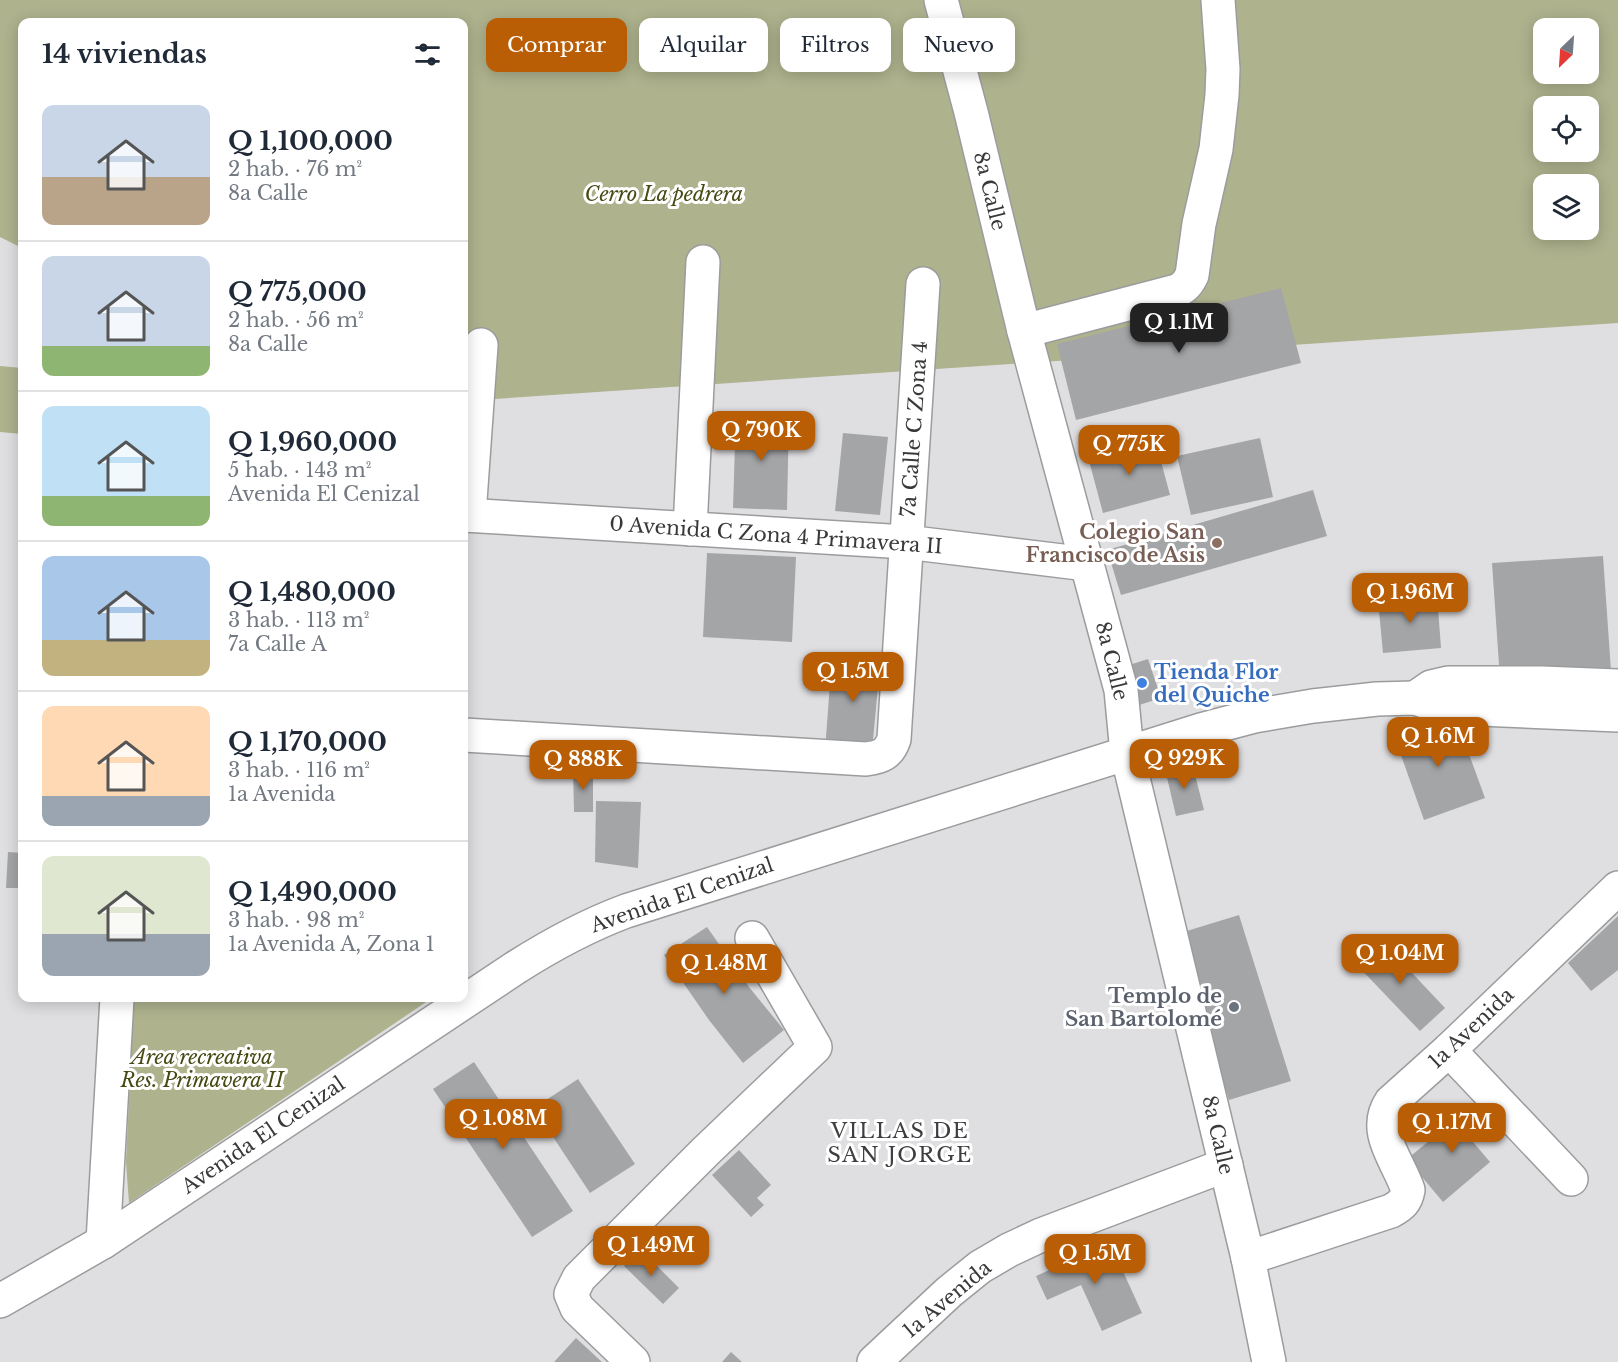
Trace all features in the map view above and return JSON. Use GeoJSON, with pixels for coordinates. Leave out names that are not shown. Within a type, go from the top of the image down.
{"type":"FeatureCollection","features":[{"type":"Feature","properties":{"kind":"street","name":"8a Calle"},"geometry":{"type":"LineString","coordinates":[[941,0],[971,112],[1024,331],[1120,690],[1127,753],[1248,1258],[1264,1358]]}},
{"type":"Feature","properties":{"kind":"street"},"geometry":{"type":"LineString","coordinates":[[1024,331],[1173,292],[1182,289],[1188,283],[1218,133],[1223,69],[1218,0]]}},
{"type":"Feature","properties":{"kind":"street"},"geometry":{"type":"LineString","coordinates":[[690,528],[703,262]]}},
{"type":"Feature","properties":{"kind":"street","name":"7a Calle C Zona 4"},"geometry":{"type":"LineString","coordinates":[[468,735],[866,759],[878,758],[887,752],[894,739],[923,284]]}},
{"type":"Feature","properties":{"kind":"street"},"geometry":{"type":"LineString","coordinates":[[468,492],[481,345]]}},
{"type":"Feature","properties":{"kind":"street","name":"0 Avenida C Zona 4 Primavera II"},"geometry":{"type":"LineString","coordinates":[[468,515],[906,542],[1087,564]]}},
{"type":"Feature","properties":{"kind":"street","name":"Avenida El Cenizal"},"geometry":{"type":"LineString","coordinates":[[1415,698],[1431,687],[1448,683],[1618,686]]}},
{"type":"Feature","properties":{"kind":"street","name":"Avenida El Cenizal"},"geometry":{"type":"LineString","coordinates":[[468,999],[557,942],[589,925],[626,911],[1201,730],[1254,716],[1313,706],[1415,698],[1438,706],[1457,708],[1618,715]]}},
{"type":"Feature","properties":{"kind":"street","name":"1a Avenida"},"geometry":{"type":"LineString","coordinates":[[1248,1258],[1391,1211],[1400,1206],[1406,1199],[1407,1190],[1383,1133],[1386,1110],[1391,1102],[1449,1050],[1618,888]]}},
{"type":"Feature","properties":{"kind":"street"},"geometry":{"type":"LineString","coordinates":[[633,1362],[577,1308],[571,1294],[579,1278],[706,1151],[815,1047],[752,938]]}},
{"type":"Feature","properties":{"kind":"street"},"geometry":{"type":"LineString","coordinates":[[103,1242],[117,1002]]}},
{"type":"Feature","properties":{"kind":"street","name":"Avenida El Cenizal"},"geometry":{"type":"LineString","coordinates":[[0,1301],[103,1242],[464,1002]]}},
{"type":"Feature","properties":{"kind":"street"},"geometry":{"type":"LineString","coordinates":[[1449,1050],[1571,1179]]}},
{"type":"Feature","properties":{"kind":"street","name":"1a Avenida"},"geometry":{"type":"LineString","coordinates":[[874,1362],[949,1292],[980,1267],[1009,1250],[1041,1235],[1226,1165]]}},
{"type":"Feature","properties":{"kind":"green space","name":"Cerro La pedrera"},"geometry":{"type":"Polygon","coordinates":[[[0,0],[1618,0],[1618,323],[468,401],[468,18],[18,18],[18,246],[0,237],[0,0]]]}},
{"type":"Feature","properties":{"kind":"green space"},"geometry":{"type":"Polygon","coordinates":[[[0,366],[18,368],[18,434],[0,432],[0,366]]]}},
{"type":"Feature","properties":{"kind":"green space","name":"Area recreativa Res. Primavera II"},"geometry":{"type":"Polygon","coordinates":[[[134,1002],[426,1002],[129,1203],[126,1162],[134,1002]]]}},
{"type":"Feature","properties":{"kind":"building"},"geometry":{"type":"Polygon","coordinates":[[[1281,288],[1301,363],[1076,420],[1057,344],[1281,288]]]}},
{"type":"Feature","properties":{"kind":"building"},"geometry":{"type":"Polygon","coordinates":[[[736,413],[789,415],[787,510],[733,508],[736,413]]]}},
{"type":"Feature","properties":{"kind":"building"},"geometry":{"type":"Polygon","coordinates":[[[843,433],[888,437],[880,515],[835,511],[843,433]]]}},
{"type":"Feature","properties":{"kind":"building"},"geometry":{"type":"Polygon","coordinates":[[[1260,438],[1273,497],[1191,515],[1177,456],[1260,438]]]}},
{"type":"Feature","properties":{"kind":"building"},"geometry":{"type":"Polygon","coordinates":[[[1155,439],[1170,495],[1103,513],[1088,457],[1155,439]]]}},
{"type":"Feature","properties":{"kind":"building","name":"Colegio San Francisco de Asis"},"geometry":{"type":"Polygon","coordinates":[[[1313,490],[1327,536],[1121,595],[1107,550],[1313,490]]]}},
{"type":"Feature","properties":{"kind":"building"},"geometry":{"type":"Polygon","coordinates":[[[707,553],[796,557],[792,642],[703,637],[707,553]]]}},
{"type":"Feature","properties":{"kind":"building"},"geometry":{"type":"Polygon","coordinates":[[[1603,556],[1611,671],[1500,679],[1492,563],[1603,556]]]}},
{"type":"Feature","properties":{"kind":"building"},"geometry":{"type":"Polygon","coordinates":[[[1437,595],[1441,648],[1383,653],[1378,600],[1437,595]]]}},
{"type":"Feature","properties":{"kind":"building"},"geometry":{"type":"Polygon","coordinates":[[[881,655],[872,750],[825,751],[832,656],[881,655]]]}},
{"type":"Feature","properties":{"kind":"building","name":"Tienda Flor del Quiche"},"geometry":{"type":"Polygon","coordinates":[[[1148,659],[1161,698],[1136,706],[1123,667],[1148,659]]]}},
{"type":"Feature","properties":{"kind":"building"},"geometry":{"type":"Polygon","coordinates":[[[1458,724],[1485,798],[1424,820],[1391,727],[1458,724]]]}},
{"type":"Feature","properties":{"kind":"building"},"geometry":{"type":"Polygon","coordinates":[[[1192,763],[1204,810],[1176,816],[1165,769],[1192,763]]]}},
{"type":"Feature","properties":{"kind":"building"},"geometry":{"type":"Polygon","coordinates":[[[573,769],[593,770],[593,812],[574,812],[573,769]]]}},
{"type":"Feature","properties":{"kind":"building"},"geometry":{"type":"Polygon","coordinates":[[[596,801],[641,802],[638,868],[595,862],[596,801]]]}},
{"type":"Feature","properties":{"kind":"building"},"geometry":{"type":"Polygon","coordinates":[[[8,852],[18,853],[18,888],[6,888],[8,852]]]}},
{"type":"Feature","properties":{"kind":"building","name":"Templo de San Bartolomé"},"geometry":{"type":"Polygon","coordinates":[[[1239,915],[1291,1081],[1229,1100],[1177,934],[1239,915]]]}},
{"type":"Feature","properties":{"kind":"building"},"geometry":{"type":"Polygon","coordinates":[[[1618,916],[1618,970],[1591,991],[1568,963],[1618,916]]]}},
{"type":"Feature","properties":{"kind":"building"},"geometry":{"type":"Polygon","coordinates":[[[707,927],[749,987],[784,1030],[743,1063],[709,1020],[664,955],[707,927]]]}},
{"type":"Feature","properties":{"kind":"building"},"geometry":{"type":"Polygon","coordinates":[[[1380,939],[1445,1008],[1420,1031],[1355,963],[1380,939]]]}},
{"type":"Feature","properties":{"kind":"building"},"geometry":{"type":"Polygon","coordinates":[[[474,1062],[573,1211],[532,1237],[433,1089],[474,1062]]]}},
{"type":"Feature","properties":{"kind":"building"},"geometry":{"type":"Polygon","coordinates":[[[578,1079],[635,1164],[590,1193],[534,1108],[578,1079]]]}},
{"type":"Feature","properties":{"kind":"building"},"geometry":{"type":"Polygon","coordinates":[[[1478,1101],[1491,1117],[1468,1136],[1490,1162],[1443,1202],[1407,1159],[1478,1101]]]}},
{"type":"Feature","properties":{"kind":"building"},"geometry":{"type":"Polygon","coordinates":[[[739,1150],[771,1185],[757,1198],[764,1205],[751,1217],[712,1175],[739,1150]]]}},
{"type":"Feature","properties":{"kind":"building"},"geometry":{"type":"Polygon","coordinates":[[[1110,1243],[1142,1313],[1102,1331],[1081,1285],[1047,1300],[1036,1276],[1110,1243]]]}},
{"type":"Feature","properties":{"kind":"building"},"geometry":{"type":"Polygon","coordinates":[[[640,1249],[679,1288],[663,1304],[624,1266],[640,1249]]]}},
{"type":"Feature","properties":{"kind":"building"},"geometry":{"type":"Polygon","coordinates":[[[576,1338],[602,1362],[554,1362],[576,1338]]]}},
{"type":"Feature","properties":{"kind":"building"},"geometry":{"type":"Polygon","coordinates":[[[731,1352],[742,1362],[722,1362],[731,1352]]]}},
{"type":"Feature","properties":{"kind":"place","name":"Colegio San Francisco de Asis"},"geometry":{"type":"Point","coordinates":[1217,543]}},
{"type":"Feature","properties":{"kind":"place","name":"Tienda Flor del Quiche"},"geometry":{"type":"Point","coordinates":[1142,683]}},
{"type":"Feature","properties":{"kind":"place","name":"Templo de San Bartolomé"},"geometry":{"type":"Point","coordinates":[1234,1007]}},
{"type":"Feature","properties":{"kind":"district","name":"VILLAS DE SAN JORGE"},"geometry":{"type":"Point","coordinates":[900,1143]}}]}
